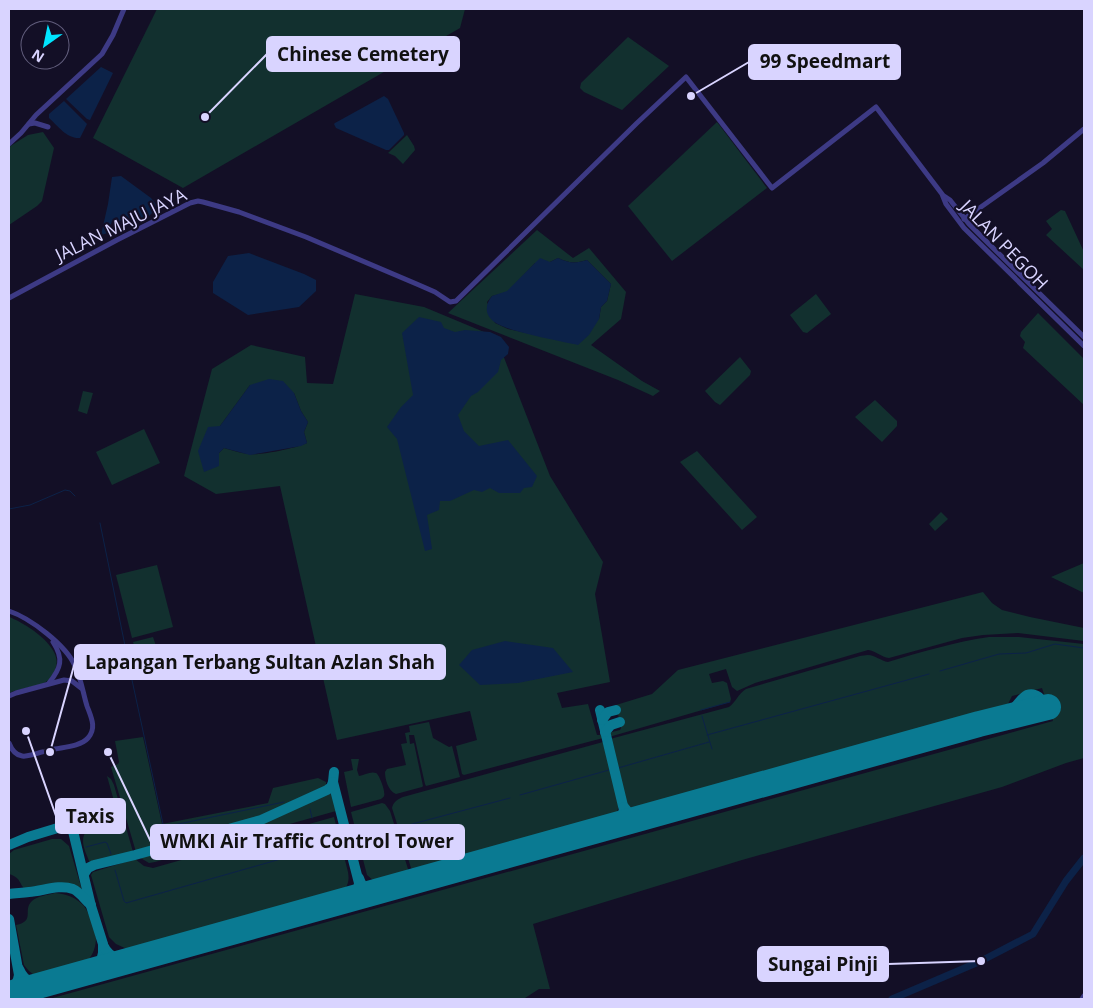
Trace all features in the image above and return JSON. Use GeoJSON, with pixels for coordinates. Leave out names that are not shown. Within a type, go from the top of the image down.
{"type":"FeatureCollection","features":[{"type":"Feature","properties":{"kind":"street"},"geometry":{"type":"LineString","coordinates":[[9,144],[36,115],[102,54],[124,9]]}},
{"type":"Feature","properties":{"kind":"street","name":"JALAN PEGOH"},"geometry":{"type":"LineString","coordinates":[[456,301],[686,77],[772,188],[876,107],[942,194],[946,204],[960,222],[1084,346]]}},
{"type":"Feature","properties":{"kind":"street"},"geometry":{"type":"LineString","coordinates":[[29,124],[48,127]]}},
{"type":"Feature","properties":{"kind":"street"},"geometry":{"type":"LineString","coordinates":[[960,222],[1043,163],[1084,129]]}},
{"type":"Feature","properties":{"kind":"street"},"geometry":{"type":"LineString","coordinates":[[942,194],[950,200],[989,244],[1084,337]]}},
{"type":"Feature","properties":{"kind":"street","name":"JALAN MAJU JAYA"},"geometry":{"type":"LineString","coordinates":[[9,298],[117,240],[198,201],[239,212],[306,237],[427,288],[450,302],[456,301]]}},
{"type":"Feature","properties":{"kind":"street"},"geometry":{"type":"LineString","coordinates":[[9,611],[24,618],[59,643],[76,666],[92,718],[93,728],[91,734],[84,741],[55,747]]}},
{"type":"Feature","properties":{"kind":"street"},"geometry":{"type":"LineString","coordinates":[[49,683],[56,674],[60,663],[58,648],[50,636]]}},
{"type":"Feature","properties":{"kind":"street"},"geometry":{"type":"LineString","coordinates":[[9,696],[60,681],[75,683],[82,688]]}},
{"type":"Feature","properties":{"kind":"street"},"geometry":{"type":"LineString","coordinates":[[9,743],[12,750],[18,756],[27,757],[40,752]]}},
{"type":"Feature","properties":{"kind":"green space"},"geometry":{"type":"Polygon","coordinates":[[[157,9],[465,9],[460,28],[183,188],[93,138],[157,9]]]}},
{"type":"Feature","properties":{"kind":"green space"},"geometry":{"type":"Polygon","coordinates":[[[628,37],[669,66],[622,110],[584,92],[580,88],[581,83],[628,37]]]}},
{"type":"Feature","properties":{"kind":"green space"},"geometry":{"type":"Polygon","coordinates":[[[717,122],[767,188],[672,261],[628,206],[717,122]]]}},
{"type":"Feature","properties":{"kind":"green space"},"geometry":{"type":"Polygon","coordinates":[[[43,132],[54,148],[42,201],[9,225],[9,147],[28,135],[43,132]]]}},
{"type":"Feature","properties":{"kind":"green space"},"geometry":{"type":"Polygon","coordinates":[[[407,135],[415,150],[403,164],[395,156],[388,153],[407,135]]]}},
{"type":"Feature","properties":{"kind":"green space"},"geometry":{"type":"Polygon","coordinates":[[[1061,210],[1065,211],[1084,252],[1084,270],[1046,235],[1052,229],[1046,221],[1061,210]]]}},
{"type":"Feature","properties":{"kind":"green space"},"geometry":{"type":"Polygon","coordinates":[[[537,230],[573,258],[589,248],[626,292],[621,319],[591,345],[642,381],[660,391],[653,396],[618,380],[448,313],[537,230]],[[558,258],[550,262],[535,263],[507,292],[492,296],[487,302],[495,323],[508,329],[540,336],[599,319],[601,307],[607,301],[611,284],[587,260],[569,262],[558,258]]]}},
{"type":"Feature","properties":{"kind":"green space"},"geometry":{"type":"Polygon","coordinates":[[[355,294],[424,307],[496,337],[550,476],[603,562],[595,594],[610,682],[557,693],[562,708],[588,704],[597,735],[602,735],[603,738],[464,775],[462,774],[456,746],[477,740],[470,711],[337,740],[280,486],[216,494],[184,476],[212,369],[251,345],[305,357],[307,383],[333,384],[355,294]],[[250,385],[220,426],[219,453],[224,448],[245,454],[260,454],[307,443],[304,432],[308,422],[301,411],[294,393],[250,385]]]}},
{"type":"Feature","properties":{"kind":"green space"},"geometry":{"type":"Polygon","coordinates":[[[816,294],[831,314],[807,333],[803,332],[790,315],[816,294]]]}},
{"type":"Feature","properties":{"kind":"green space"},"geometry":{"type":"Polygon","coordinates":[[[1038,313],[1084,359],[1084,405],[1023,348],[1025,342],[1020,336],[1021,332],[1038,313]]]}},
{"type":"Feature","properties":{"kind":"green space"},"geometry":{"type":"Polygon","coordinates":[[[740,357],[751,371],[750,375],[720,405],[705,391],[740,357]]]}},
{"type":"Feature","properties":{"kind":"green space"},"geometry":{"type":"Polygon","coordinates":[[[83,391],[93,393],[87,414],[78,411],[83,391]]]}},
{"type":"Feature","properties":{"kind":"green space"},"geometry":{"type":"Polygon","coordinates":[[[875,400],[897,421],[897,426],[882,442],[855,417],[875,400]]]}},
{"type":"Feature","properties":{"kind":"green space"},"geometry":{"type":"Polygon","coordinates":[[[144,429],[160,463],[112,485],[96,452],[144,429]]]}},
{"type":"Feature","properties":{"kind":"green space"},"geometry":{"type":"Polygon","coordinates":[[[697,451],[757,517],[742,530],[680,462],[697,451]]]}},
{"type":"Feature","properties":{"kind":"green space"},"geometry":{"type":"Polygon","coordinates":[[[941,512],[948,519],[935,531],[929,524],[941,512]]]}},
{"type":"Feature","properties":{"kind":"green space"},"geometry":{"type":"Polygon","coordinates":[[[1084,563],[1084,593],[1051,577],[1084,563]]]}},
{"type":"Feature","properties":{"kind":"green space"},"geometry":{"type":"Polygon","coordinates":[[[157,565],[173,627],[132,638],[116,575],[157,565]]]}},
{"type":"Feature","properties":{"kind":"green space"},"geometry":{"type":"Polygon","coordinates":[[[983,592],[992,603],[1002,610],[1084,628],[1084,641],[1018,633],[962,638],[889,658],[868,650],[755,683],[737,691],[732,687],[726,669],[709,674],[712,683],[723,681],[727,683],[730,702],[609,737],[608,733],[620,730],[621,728],[616,705],[652,694],[678,670],[983,592]]]}},
{"type":"Feature","properties":{"kind":"green space"},"geometry":{"type":"Polygon","coordinates":[[[9,617],[42,637],[55,653],[57,662],[53,674],[46,682],[9,693],[9,617]]]}},
{"type":"Feature","properties":{"kind":"green space"},"geometry":{"type":"Polygon","coordinates":[[[153,637],[156,646],[136,652],[133,642],[153,637]]]}},
{"type":"Feature","properties":{"kind":"green space"},"geometry":{"type":"Polygon","coordinates":[[[989,637],[1019,637],[1084,644],[1084,758],[1002,787],[742,860],[533,924],[550,989],[539,989],[525,998],[517,999],[49,999],[1053,721],[1042,688],[1012,696],[1008,704],[631,810],[628,808],[610,739],[729,707],[746,689],[860,656],[871,655],[888,662],[951,644],[989,637]]]}},
{"type":"Feature","properties":{"kind":"green space"},"geometry":{"type":"Polygon","coordinates":[[[429,722],[433,738],[449,747],[452,746],[460,777],[426,786],[414,735],[409,735],[410,744],[414,743],[423,786],[396,794],[389,788],[385,772],[387,769],[406,765],[401,744],[407,743],[405,733],[410,732],[409,726],[429,722]]]}},
{"type":"Feature","properties":{"kind":"green space"},"geometry":{"type":"Polygon","coordinates":[[[143,737],[162,824],[268,803],[273,788],[318,778],[326,782],[326,786],[314,794],[270,815],[136,852],[111,767],[119,762],[115,741],[143,737]]]}},
{"type":"Feature","properties":{"kind":"green space"},"geometry":{"type":"Polygon","coordinates":[[[603,742],[619,804],[617,813],[413,870],[411,868],[392,808],[393,804],[398,800],[403,797],[603,742]]]}},
{"type":"Feature","properties":{"kind":"green space"},"geometry":{"type":"Polygon","coordinates":[[[351,759],[359,759],[357,770],[359,776],[372,772],[377,774],[384,791],[384,796],[381,799],[351,807],[344,772],[353,770],[351,759]]]}},
{"type":"Feature","properties":{"kind":"green space"},"geometry":{"type":"Polygon","coordinates":[[[107,776],[114,785],[133,852],[93,863],[89,861],[84,849],[84,835],[96,825],[119,819],[107,776]]]}},
{"type":"Feature","properties":{"kind":"green space"},"geometry":{"type":"Polygon","coordinates":[[[327,793],[332,795],[336,811],[155,862],[149,863],[139,857],[260,824],[327,793]]]}},
{"type":"Feature","properties":{"kind":"green space"},"geometry":{"type":"Polygon","coordinates":[[[382,803],[390,811],[408,869],[406,872],[374,881],[367,875],[351,812],[382,803]]]}},
{"type":"Feature","properties":{"kind":"green space"},"geometry":{"type":"Polygon","coordinates":[[[334,817],[348,872],[345,889],[127,949],[116,944],[109,937],[91,875],[93,872],[135,859],[144,866],[153,868],[334,817]]]}},
{"type":"Feature","properties":{"kind":"green space"},"geometry":{"type":"Polygon","coordinates":[[[52,839],[61,839],[69,846],[82,890],[62,884],[49,885],[28,891],[19,880],[9,874],[9,854],[14,850],[52,839]]]}},
{"type":"Feature","properties":{"kind":"green space"},"geometry":{"type":"Polygon","coordinates":[[[55,893],[74,898],[85,908],[95,935],[95,947],[88,960],[34,975],[24,965],[16,925],[26,921],[29,904],[34,899],[55,893]]]}},
{"type":"Feature","properties":{"kind":"water"},"geometry":{"type":"Polygon","coordinates":[[[101,67],[113,73],[90,120],[66,99],[101,67]]]}},
{"type":"Feature","properties":{"kind":"water"},"geometry":{"type":"Polygon","coordinates":[[[384,96],[388,99],[404,133],[389,150],[336,128],[335,123],[384,96]]]}},
{"type":"Feature","properties":{"kind":"water"},"geometry":{"type":"Polygon","coordinates":[[[64,101],[87,124],[80,138],[67,134],[49,118],[49,114],[64,101]]]}},
{"type":"Feature","properties":{"kind":"water"},"geometry":{"type":"Polygon","coordinates":[[[121,176],[151,198],[158,207],[148,217],[127,221],[112,221],[108,233],[101,235],[112,177],[121,176]]]}},
{"type":"Feature","properties":{"kind":"water"},"geometry":{"type":"Polygon","coordinates":[[[249,253],[316,280],[316,291],[299,307],[248,315],[213,293],[213,282],[228,256],[249,253]]]}},
{"type":"Feature","properties":{"kind":"water"},"geometry":{"type":"Polygon","coordinates":[[[540,258],[550,262],[558,258],[572,262],[587,260],[611,284],[607,301],[601,307],[599,319],[589,335],[578,345],[507,328],[489,317],[487,305],[492,296],[507,291],[540,258]]]}},
{"type":"Feature","properties":{"kind":"water"},"geometry":{"type":"Polygon","coordinates":[[[419,317],[441,322],[444,328],[455,332],[465,330],[490,332],[501,337],[509,347],[508,354],[501,360],[498,372],[478,392],[471,396],[458,415],[464,431],[479,446],[508,440],[537,476],[532,487],[524,488],[520,493],[499,493],[490,488],[482,492],[474,490],[450,501],[440,501],[439,510],[427,515],[432,549],[425,551],[397,439],[387,427],[401,407],[413,395],[402,333],[419,317]]]}},
{"type":"Feature","properties":{"kind":"water"},"geometry":{"type":"Polygon","coordinates":[[[269,379],[283,381],[294,393],[301,411],[308,422],[304,432],[307,443],[301,446],[250,455],[224,448],[219,453],[219,466],[204,472],[198,451],[208,427],[220,426],[250,385],[269,379]]]}},
{"type":"Feature","properties":{"kind":"water"},"geometry":{"type":"Polygon","coordinates":[[[505,641],[553,648],[573,672],[518,683],[480,685],[459,665],[472,650],[505,641]]]}},
{"type":"Feature","properties":{"kind":"waterway"},"geometry":{"type":"LineString","coordinates":[[9,509],[30,505],[65,490],[70,491],[75,496]]}},
{"type":"Feature","properties":{"kind":"waterway"},"geometry":{"type":"LineString","coordinates":[[100,523],[163,824],[169,826],[284,802]]}},
{"type":"Feature","properties":{"kind":"waterway"},"geometry":{"type":"LineString","coordinates":[[940,671],[999,654],[1026,653],[1055,644],[1084,648]]}},
{"type":"Feature","properties":{"kind":"waterway"},"geometry":{"type":"LineString","coordinates":[[707,735],[929,674]]}},
{"type":"Feature","properties":{"kind":"waterway"},"geometry":{"type":"LineString","coordinates":[[701,710],[730,702]]}},
{"type":"Feature","properties":{"kind":"waterway"},"geometry":{"type":"LineString","coordinates":[[702,716],[712,749]]}},
{"type":"Feature","properties":{"kind":"waterway"},"geometry":{"type":"LineString","coordinates":[[618,768],[709,742]]}},
{"type":"Feature","properties":{"kind":"waterway"},"geometry":{"type":"LineString","coordinates":[[520,795],[609,770]]}},
{"type":"Feature","properties":{"kind":"waterway"},"geometry":{"type":"LineString","coordinates":[[401,827],[510,798]]}},
{"type":"Feature","properties":{"kind":"waterway"},"geometry":{"type":"LineString","coordinates":[[310,809],[312,818]]}},
{"type":"Feature","properties":{"kind":"waterway"},"geometry":{"type":"LineString","coordinates":[[314,824],[319,848]]}},
{"type":"Feature","properties":{"kind":"waterway"},"geometry":{"type":"LineString","coordinates":[[362,837],[394,829]]}},
{"type":"Feature","properties":{"kind":"waterway"},"geometry":{"type":"LineString","coordinates":[[86,847],[105,842],[111,854]]}},
{"type":"Feature","properties":{"kind":"waterway"},"geometry":{"type":"LineString","coordinates":[[115,870],[126,903],[337,843]]}},
{"type":"Feature","properties":{"kind":"waterway"},"geometry":{"type":"LineString","coordinates":[[892,999],[981,961],[1033,934],[1066,881],[1084,858]]}},
{"type":"Feature","properties":{"kind":"taxiway"},"geometry":{"type":"LineString","coordinates":[[979,724],[1037,717],[1043,710],[1044,704],[1036,695],[1030,694],[1003,716],[992,721]]}},
{"type":"Feature","properties":{"kind":"taxiway"},"geometry":{"type":"LineString","coordinates":[[600,710],[624,810],[620,820],[611,827]]}},
{"type":"Feature","properties":{"kind":"taxiway"},"geometry":{"type":"LineString","coordinates":[[602,720],[608,712],[616,710]]}},
{"type":"Feature","properties":{"kind":"taxiway"},"geometry":{"type":"LineString","coordinates":[[605,732],[611,725],[620,722]]}},
{"type":"Feature","properties":{"kind":"taxiway"},"geometry":{"type":"LineString","coordinates":[[334,772],[333,782],[359,883],[358,890],[350,900]]}},
{"type":"Feature","properties":{"kind":"taxiway"},"geometry":{"type":"LineString","coordinates":[[84,874],[88,868],[94,865],[261,820],[327,790],[333,782]]}},
{"type":"Feature","properties":{"kind":"taxiway"},"geometry":{"type":"LineString","coordinates":[[624,807],[632,815],[644,818]]}},
{"type":"Feature","properties":{"kind":"taxiway"},"geometry":{"type":"LineString","coordinates":[[66,820],[72,827],[91,906],[103,944],[101,961],[89,972]]}},
{"type":"Feature","properties":{"kind":"taxiway"},"geometry":{"type":"LineString","coordinates":[[9,845],[28,837],[84,820]]}},
{"type":"Feature","properties":{"kind":"taxiway"},"geometry":{"type":"LineString","coordinates":[[359,878],[366,889],[379,892]]}},
{"type":"Feature","properties":{"kind":"taxiway"},"geometry":{"type":"LineString","coordinates":[[9,894],[57,887],[68,888],[78,892],[91,905]]}},
{"type":"Feature","properties":{"kind":"taxiway"},"geometry":{"type":"LineString","coordinates":[[9,919],[19,975],[16,985],[9,992]]}},
{"type":"Feature","properties":{"kind":"taxiway"},"geometry":{"type":"LineString","coordinates":[[103,945],[113,957],[137,959]]}},
{"type":"Feature","properties":{"kind":"taxiway"},"geometry":{"type":"LineString","coordinates":[[19,969],[21,974],[31,982],[39,984],[49,983]]}},
{"type":"Feature","properties":{"kind":"runway"},"geometry":{"type":"LineString","coordinates":[[9,994],[979,724],[1048,707]]}},
{"type":"Feature","properties":{"kind":"tunnel"},"geometry":{"type":"LineString","coordinates":[[42,752],[55,749]]}},
{"type":"Feature","properties":{"kind":"place","name":"99 Speedmart"},"geometry":{"type":"Point","coordinates":[691,96]}},
{"type":"Feature","properties":{"kind":"place","name":"Chinese Cemetery"},"geometry":{"type":"Point","coordinates":[205,117]}},
{"type":"Feature","properties":{"kind":"place","name":"Taxis"},"geometry":{"type":"Point","coordinates":[26,731]}},
{"type":"Feature","properties":{"kind":"place","name":"Lapangan Terbang Sultan Azlan Shah"},"geometry":{"type":"Point","coordinates":[50,752]}},
{"type":"Feature","properties":{"kind":"place","name":"WMKI Air Traffic Control Tower"},"geometry":{"type":"Point","coordinates":[108,752]}},
{"type":"Feature","properties":{"kind":"place","name":"Sungai Pinji"},"geometry":{"type":"Point","coordinates":[981,961]}}]}
